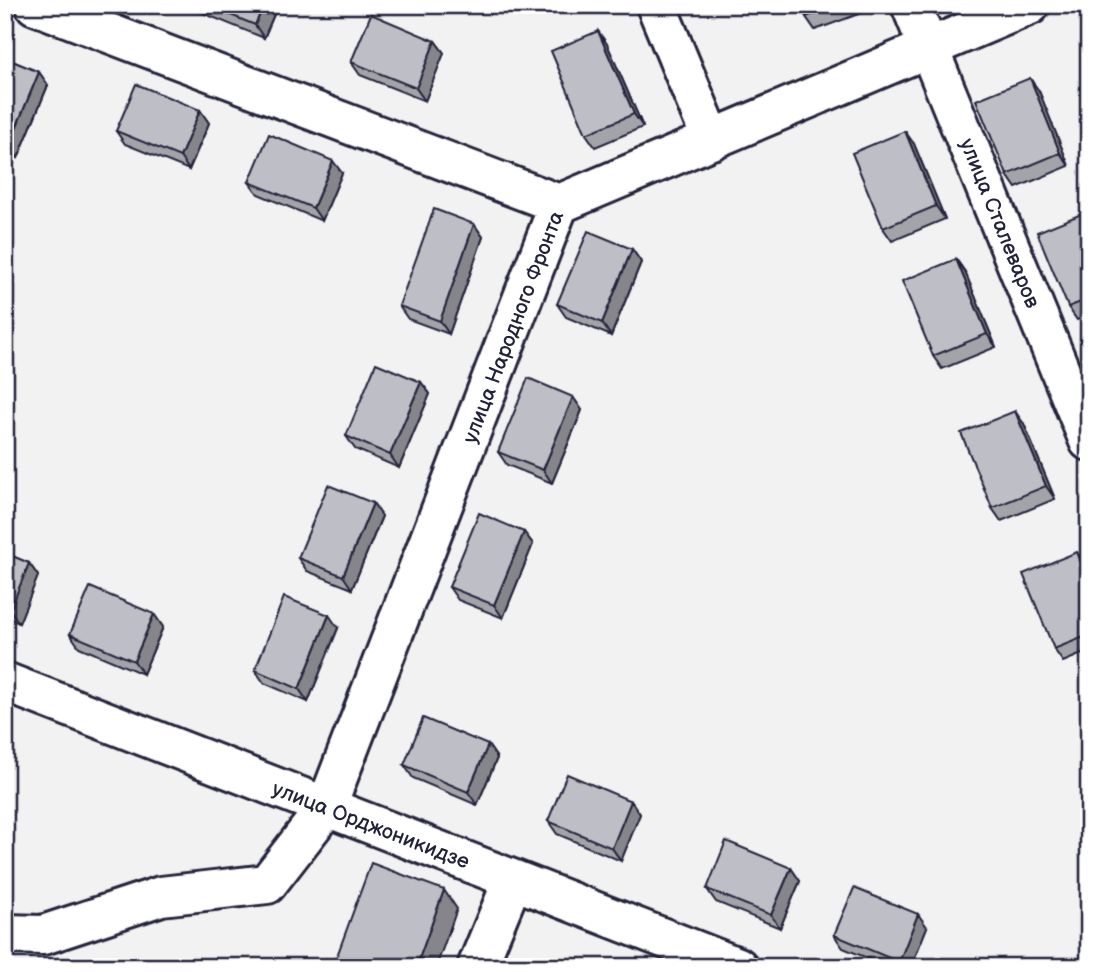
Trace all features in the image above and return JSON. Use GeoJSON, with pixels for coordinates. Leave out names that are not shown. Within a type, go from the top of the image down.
{"type":"FeatureCollection","features":[{"type":"Feature","properties":{"kind":"street"},"geometry":{"type":"LineString","coordinates":[[35,5],[559,204]]}},
{"type":"Feature","properties":{"kind":"street"},"geometry":{"type":"LineString","coordinates":[[656,5],[712,140]]}},
{"type":"Feature","properties":{"kind":"street","name":"улица Сталеваров"},"geometry":{"type":"LineString","coordinates":[[911,5],[1089,441]]}},
{"type":"Feature","properties":{"kind":"street","name":"улица Народного Фронта"},"geometry":{"type":"LineString","coordinates":[[5,934],[43,935],[161,896],[267,884],[326,808],[559,204],[1030,5]]}},
{"type":"Feature","properties":{"kind":"street","name":"улица Орджоникидзе"},"geometry":{"type":"LineString","coordinates":[[5,682],[738,967]]}},
{"type":"Feature","properties":{"kind":"street"},"geometry":{"type":"LineString","coordinates":[[477,967],[513,880]]}},
{"type":"Feature","properties":{"kind":"building"},"geometry":{"type":"Polygon","coordinates":[[[206,5],[264,5],[255,25],[206,5]]]}},
{"type":"Feature","properties":{"kind":"building"},"geometry":{"type":"Polygon","coordinates":[[[802,5],[838,5],[806,17],[802,5]]]}},
{"type":"Feature","properties":{"kind":"building"},"geometry":{"type":"Polygon","coordinates":[[[371,14],[435,41],[416,88],[351,62],[371,14]]]}},
{"type":"Feature","properties":{"kind":"building"},"geometry":{"type":"Polygon","coordinates":[[[598,31],[634,114],[586,134],[551,51],[598,31]]]}},
{"type":"Feature","properties":{"kind":"building"},"geometry":{"type":"Polygon","coordinates":[[[5,58],[39,72],[9,145],[5,144],[5,58]]]}},
{"type":"Feature","properties":{"kind":"building"},"geometry":{"type":"Polygon","coordinates":[[[1030,78],[1060,153],[1007,175],[976,100],[1030,78]]]}},
{"type":"Feature","properties":{"kind":"building"},"geometry":{"type":"Polygon","coordinates":[[[136,84],[200,110],[180,157],[116,131],[136,84]]]}},
{"type":"Feature","properties":{"kind":"building"},"geometry":{"type":"Polygon","coordinates":[[[905,131],[936,206],[883,228],[852,153],[905,131]]]}},
{"type":"Feature","properties":{"kind":"building"},"geometry":{"type":"Polygon","coordinates":[[[269,134],[333,161],[313,208],[249,182],[269,134]]]}},
{"type":"Feature","properties":{"kind":"building"},"geometry":{"type":"Polygon","coordinates":[[[434,209],[474,224],[440,321],[399,306],[434,209]]]}},
{"type":"Feature","properties":{"kind":"building"},"geometry":{"type":"Polygon","coordinates":[[[1089,211],[1089,299],[1068,307],[1037,232],[1089,211]]]}},
{"type":"Feature","properties":{"kind":"building"},"geometry":{"type":"Polygon","coordinates":[[[588,231],[632,249],[602,323],[557,304],[588,231]]]}},
{"type":"Feature","properties":{"kind":"building"},"geometry":{"type":"Polygon","coordinates":[[[956,259],[987,334],[933,356],[902,281],[956,259]]]}},
{"type":"Feature","properties":{"kind":"building"},"geometry":{"type":"Polygon","coordinates":[[[376,363],[421,382],[390,455],[346,436],[376,363]]]}},
{"type":"Feature","properties":{"kind":"building"},"geometry":{"type":"Polygon","coordinates":[[[528,378],[573,397],[543,470],[498,452],[528,378]]]}},
{"type":"Feature","properties":{"kind":"building"},"geometry":{"type":"Polygon","coordinates":[[[1015,411],[1046,486],[992,508],[961,433],[1015,411]]]}},
{"type":"Feature","properties":{"kind":"building"},"geometry":{"type":"Polygon","coordinates":[[[328,485],[373,503],[343,576],[298,558],[328,485]]]}},
{"type":"Feature","properties":{"kind":"building"},"geometry":{"type":"Polygon","coordinates":[[[479,513],[524,532],[494,605],[449,587],[479,513]]]}},
{"type":"Feature","properties":{"kind":"building"},"geometry":{"type":"Polygon","coordinates":[[[1077,552],[1089,580],[1089,635],[1054,649],[1023,574],[1077,552]]]}},
{"type":"Feature","properties":{"kind":"building"},"geometry":{"type":"Polygon","coordinates":[[[5,553],[29,563],[10,610],[5,608],[5,553]]]}},
{"type":"Feature","properties":{"kind":"building"},"geometry":{"type":"Polygon","coordinates":[[[90,587],[154,614],[134,661],[70,634],[90,587]]]}},
{"type":"Feature","properties":{"kind":"building"},"geometry":{"type":"Polygon","coordinates":[[[284,597],[329,615],[299,689],[255,670],[284,597]]]}},
{"type":"Feature","properties":{"kind":"building"},"geometry":{"type":"Polygon","coordinates":[[[1089,712],[1089,732],[1082,715],[1089,712]]]}},
{"type":"Feature","properties":{"kind":"building"},"geometry":{"type":"Polygon","coordinates":[[[423,718],[488,745],[468,792],[404,765],[423,718]]]}},
{"type":"Feature","properties":{"kind":"building"},"geometry":{"type":"Polygon","coordinates":[[[567,774],[631,801],[612,848],[548,821],[567,774]]]}},
{"type":"Feature","properties":{"kind":"building"},"geometry":{"type":"Polygon","coordinates":[[[726,841],[791,868],[771,915],[707,889],[726,841]]]}},
{"type":"Feature","properties":{"kind":"building"},"geometry":{"type":"Polygon","coordinates":[[[371,863],[444,890],[416,967],[333,967],[371,863]]]}},
{"type":"Feature","properties":{"kind":"building"},"geometry":{"type":"Polygon","coordinates":[[[854,888],[918,914],[899,962],[834,935],[854,888]]]}}]}
